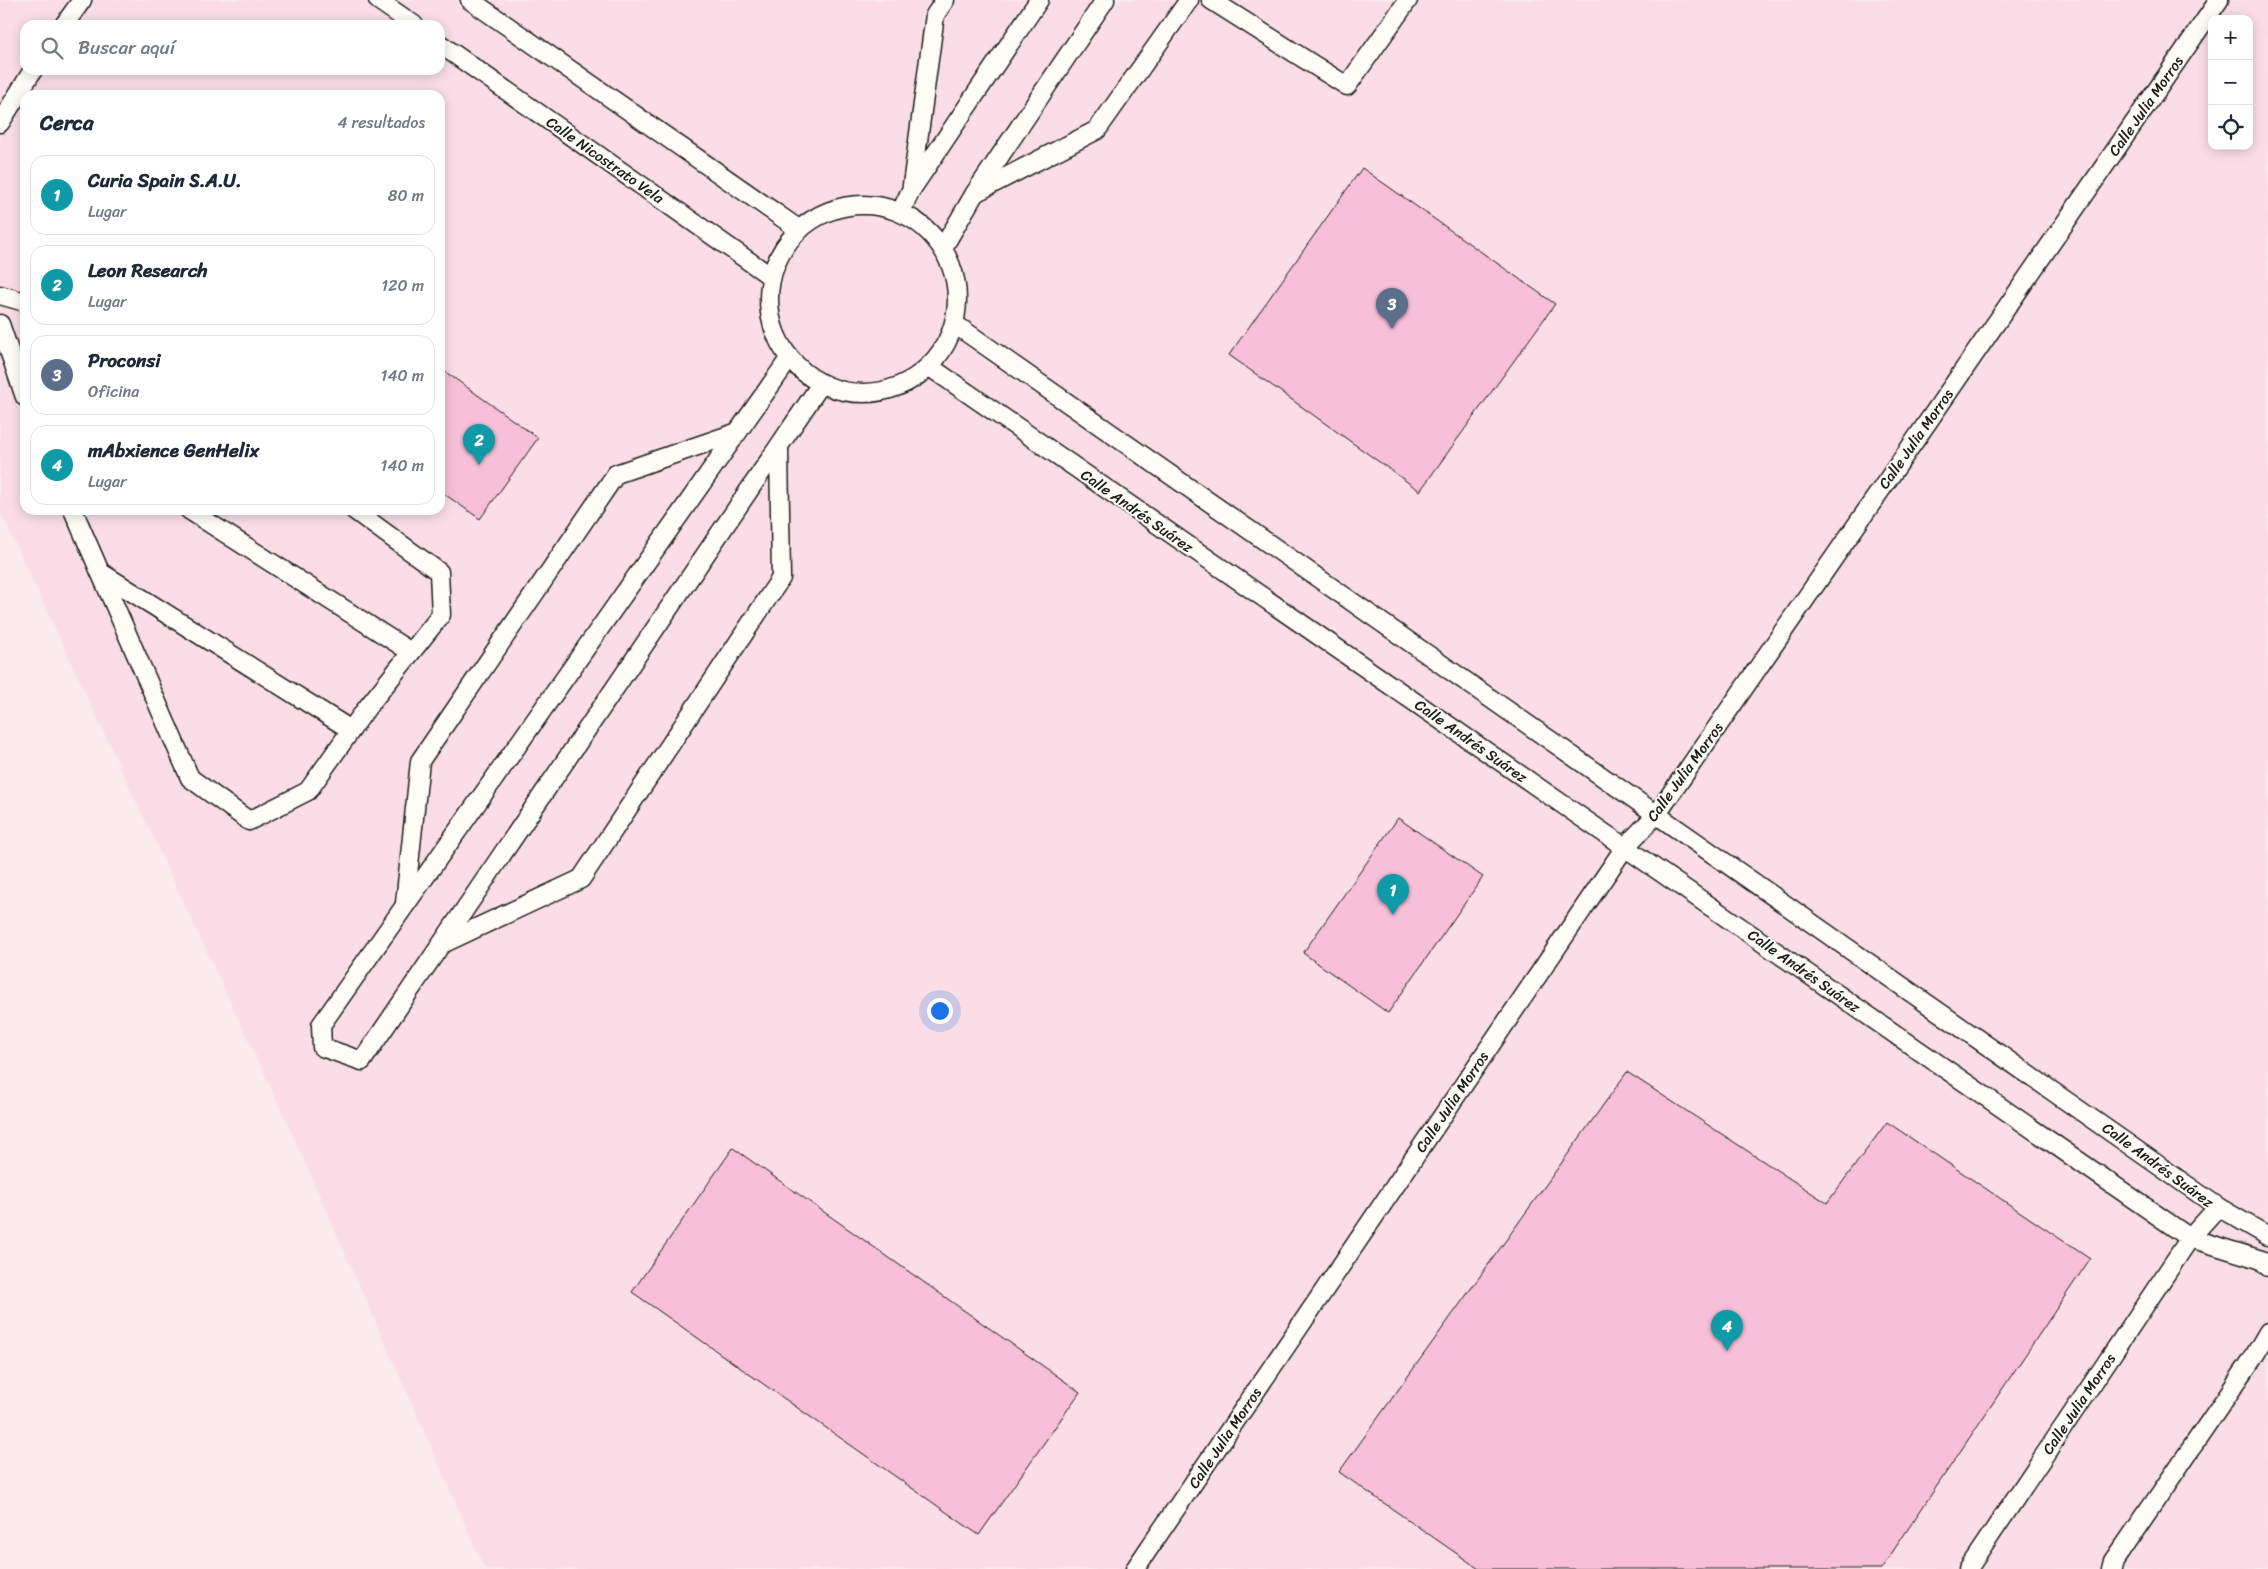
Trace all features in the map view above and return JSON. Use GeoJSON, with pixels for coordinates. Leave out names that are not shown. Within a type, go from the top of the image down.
{"type":"FeatureCollection","features":[{"type":"Feature","properties":{"kind":"lane"},"geometry":{"type":"LineString","coordinates":[[68,20],[82,0]]}},
{"type":"Feature","properties":{"kind":"lane"},"geometry":{"type":"LineString","coordinates":[[378,0],[407,20]]}},
{"type":"Feature","properties":{"kind":"lane"},"geometry":{"type":"LineString","coordinates":[[470,0],[797,228]]}},
{"type":"Feature","properties":{"kind":"lane"},"geometry":{"type":"LineString","coordinates":[[911,190],[935,15],[945,0]]}},
{"type":"Feature","properties":{"kind":"lane"},"geometry":{"type":"LineString","coordinates":[[900,210],[911,190],[1039,0]]}},
{"type":"Feature","properties":{"kind":"lane"},"geometry":{"type":"LineString","coordinates":[[944,246],[975,193],[1105,0]]}},
{"type":"Feature","properties":{"kind":"lane"},"geometry":{"type":"LineString","coordinates":[[975,193],[1096,130],[1189,0]]}},
{"type":"Feature","properties":{"kind":"lane"},"geometry":{"type":"LineString","coordinates":[[1211,0],[1347,86],[1408,0]]}},
{"type":"Feature","properties":{"kind":"lane","name":"Calle Julia Morros"},"geometry":{"type":"LineString","coordinates":[[1136,1569],[1625,848],[1657,814],[2220,0]]}},
{"type":"Feature","properties":{"kind":"lane","name":"Calle Nicostrato Vela"},"geometry":{"type":"LineString","coordinates":[[445,48],[770,276]]}},
{"type":"Feature","properties":{"kind":"lane"},"geometry":{"type":"LineString","coordinates":[[20,90],[30,75]]}},
{"type":"Feature","properties":{"kind":"lane"},"geometry":{"type":"LineString","coordinates":[[0,122],[20,90]]}},
{"type":"Feature","properties":{"kind":"lane"},"geometry":{"type":"LineString","coordinates":[[871,203],[900,210],[944,246],[958,283],[956,325],[930,367],[900,387],[860,394],[821,384],[789,359],[770,320],[770,276],[797,228],[840,205],[871,203]]}},
{"type":"Feature","properties":{"kind":"lane"},"geometry":{"type":"LineString","coordinates":[[0,295],[20,301]]}},
{"type":"Feature","properties":{"kind":"lane"},"geometry":{"type":"LineString","coordinates":[[0,324],[20,382]]}},
{"type":"Feature","properties":{"kind":"lane","name":"Calle Andrés Suárez"},"geometry":{"type":"LineString","coordinates":[[930,367],[2190,1238],[2218,1207],[956,325]]}},
{"type":"Feature","properties":{"kind":"lane"},"geometry":{"type":"LineString","coordinates":[[789,359],[321,1025],[322,1047],[362,1061],[821,384]]}},
{"type":"Feature","properties":{"kind":"lane"},"geometry":{"type":"LineString","coordinates":[[405,906],[420,762],[616,474],[738,432]]}},
{"type":"Feature","properties":{"kind":"lane"},"geometry":{"type":"LineString","coordinates":[[442,944],[581,879],[781,578],[779,447]]}},
{"type":"Feature","properties":{"kind":"lane"},"geometry":{"type":"LineString","coordinates":[[75,515],[190,778],[249,821],[308,791],[351,730],[441,615],[439,572],[361,515]]}},
{"type":"Feature","properties":{"kind":"lane"},"geometry":{"type":"LineString","coordinates":[[197,515],[411,652]]}},
{"type":"Feature","properties":{"kind":"lane"},"geometry":{"type":"LineString","coordinates":[[100,572],[351,730]]}},
{"type":"Feature","properties":{"kind":"lane"},"geometry":{"type":"LineString","coordinates":[[2218,1207],[2268,1236]]}},
{"type":"Feature","properties":{"kind":"lane"},"geometry":{"type":"LineString","coordinates":[[2190,1238],[2262,1260],[2268,1267]]}},
{"type":"Feature","properties":{"kind":"lane","name":"Calle Julia Morros"},"geometry":{"type":"LineString","coordinates":[[1968,1569],[2190,1238]]}},
{"type":"Feature","properties":{"kind":"lane"},"geometry":{"type":"LineString","coordinates":[[2112,1569],[2114,1560],[2253,1358],[2268,1332]]}},
{"type":"Feature","properties":{"kind":"shaded area"},"geometry":{"type":"Polygon","coordinates":[[[0,0],[2268,0],[2268,1569],[485,1569],[292,1133],[0,511],[0,0]]]}},
{"type":"Feature","properties":{"kind":"building"},"geometry":{"type":"Polygon","coordinates":[[[1362,168],[1555,304],[1420,491],[1229,355],[1362,168]]]}},
{"type":"Feature","properties":{"kind":"building"},"geometry":{"type":"Polygon","coordinates":[[[445,372],[538,438],[480,519],[445,494],[445,372]]]}},
{"type":"Feature","properties":{"kind":"building"},"geometry":{"type":"Polygon","coordinates":[[[1398,818],[1483,877],[1388,1013],[1303,953],[1398,818]]]}},
{"type":"Feature","properties":{"kind":"building"},"geometry":{"type":"Polygon","coordinates":[[[1627,1072],[1827,1203],[1887,1122],[2090,1259],[1881,1569],[1479,1569],[1339,1472],[1627,1072]]]}},
{"type":"Feature","properties":{"kind":"building"},"geometry":{"type":"Polygon","coordinates":[[[733,1148],[1080,1392],[979,1535],[632,1292],[733,1148]]]}},
{"type":"Feature","properties":{"kind":"place","name":"Proconsi"},"geometry":{"type":"Point","coordinates":[1392,329]}},
{"type":"Feature","properties":{"kind":"place","name":"Leon Research"},"geometry":{"type":"Point","coordinates":[479,465]}},
{"type":"Feature","properties":{"kind":"place","name":"Curia Spain S.A.U."},"geometry":{"type":"Point","coordinates":[1393,915]}},
{"type":"Feature","properties":{"kind":"place","name":"mAbxience GenHelix"},"geometry":{"type":"Point","coordinates":[1727,1351]}}]}
